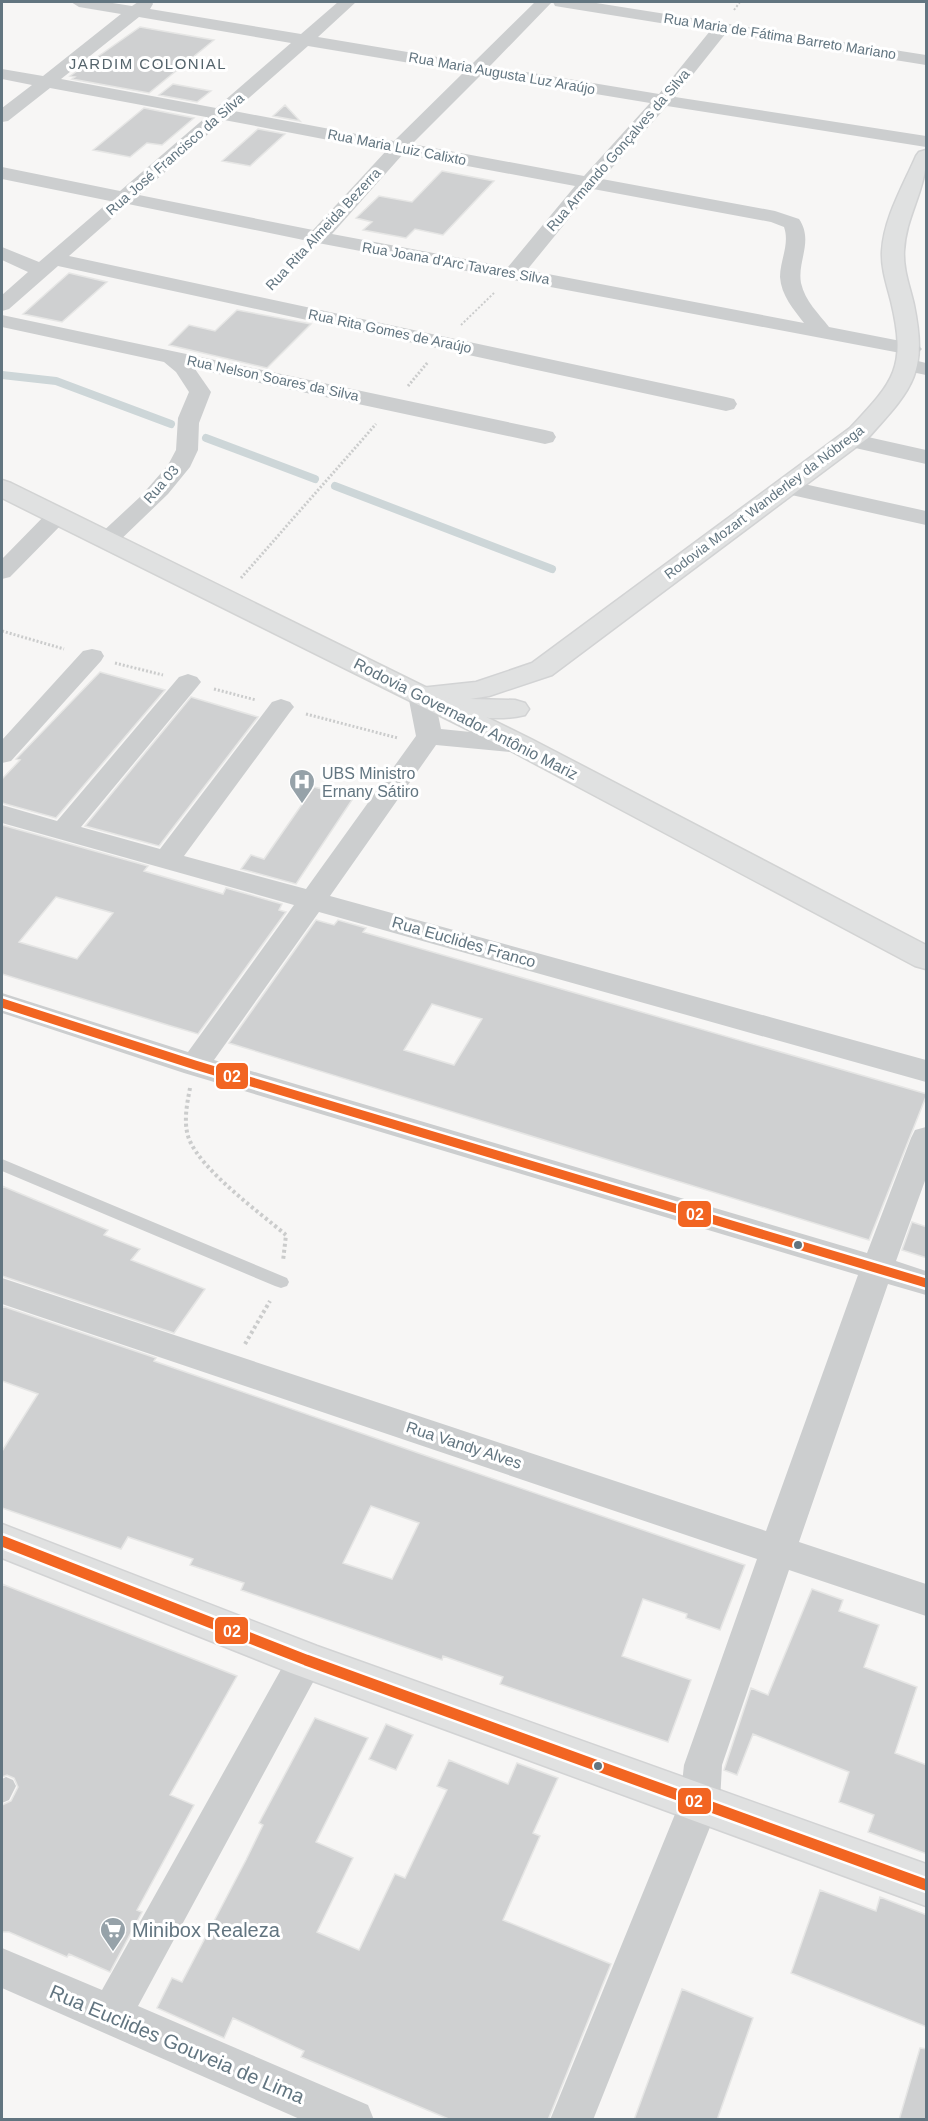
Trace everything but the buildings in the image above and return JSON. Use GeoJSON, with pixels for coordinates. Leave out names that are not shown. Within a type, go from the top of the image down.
{"type":"FeatureCollection","features":[{"type":"Feature","properties":{"kind":"main road"},"geometry":{"type":"LineString","coordinates":[[916,361],[895,276],[893,253],[895,236],[927,156]]}},
{"type":"Feature","properties":{"kind":"main road","name":"Rodovia Mozart Wanderley da Nóbrega"},"geometry":{"type":"LineString","coordinates":[[421,695],[470,709],[482,700],[542,669],[850,440],[898,390],[916,361]]}},
{"type":"Feature","properties":{"kind":"main road","name":"Rodovia Governador Antônio Mariz"},"geometry":{"type":"LineString","coordinates":[[2,488],[521,745],[927,958]]}},
{"type":"Feature","properties":{"kind":"main road","name":"Rodovia Mozart Wanderley da Nóbrega"},"geometry":{"type":"LineString","coordinates":[[482,700],[515,709],[542,669]]}},
{"type":"Feature","properties":{"kind":"main road"},"geometry":{"type":"LineString","coordinates":[[482,700],[521,745]]}},
{"type":"Feature","properties":{"kind":"main road"},"geometry":{"type":"LineString","coordinates":[[515,709],[521,745]]}},
{"type":"Feature","properties":{"kind":"main road"},"geometry":{"type":"LineString","coordinates":[[2,1541],[306,1660],[927,1885]]}},
{"type":"Feature","properties":{"kind":"street","name":"Rua Maria Augusta Luz Araújo"},"geometry":{"type":"LineString","coordinates":[[79,2],[142,6],[306,40],[927,142]]}},
{"type":"Feature","properties":{"kind":"street","name":"Rua José Francisco da Silva"},"geometry":{"type":"LineString","coordinates":[[2,305],[348,2]]}},
{"type":"Feature","properties":{"kind":"street","name":"Rua Rita Almeida Bezerra"},"geometry":{"type":"LineString","coordinates":[[318,237],[400,147],[543,2]]}},
{"type":"Feature","properties":{"kind":"street","name":"Rua Maria de Fátima Barreto Mariano"},"geometry":{"type":"LineString","coordinates":[[561,2],[927,60]]}},
{"type":"Feature","properties":{"kind":"street"},"geometry":{"type":"LineString","coordinates":[[2,117],[142,6]]}},
{"type":"Feature","properties":{"kind":"street","name":"Rua Armando Gonçalves da Silva"},"geometry":{"type":"LineString","coordinates":[[514,273],[586,184],[663,100],[722,27]]}},
{"type":"Feature","properties":{"kind":"street","name":"Rua Maria Luiz Calixto"},"geometry":{"type":"LineString","coordinates":[[2,74],[400,147],[586,184],[755,213],[792,223],[798,240],[790,278],[792,290],[822,332]]}},
{"type":"Feature","properties":{"kind":"street","name":"Rua Joana d'Arc Tavares Silva"},"geometry":{"type":"LineString","coordinates":[[2,173],[318,237],[822,332],[916,361]]}},
{"type":"Feature","properties":{"kind":"street","name":"Rua Rita Gomes de Araújo"},"geometry":{"type":"LineString","coordinates":[[2,253],[47,265],[253,302],[726,404]]}},
{"type":"Feature","properties":{"kind":"street","name":"Rua Nelson Soares da Silva"},"geometry":{"type":"LineString","coordinates":[[2,321],[545,437]]}},
{"type":"Feature","properties":{"kind":"street","name":"Rua 03"},"geometry":{"type":"LineString","coordinates":[[106,541],[163,485],[186,454],[189,441],[189,418],[199,400],[200,392],[184,368],[170,356]]}},
{"type":"Feature","properties":{"kind":"street"},"geometry":{"type":"LineString","coordinates":[[850,440],[927,457]]}},
{"type":"Feature","properties":{"kind":"street"},"geometry":{"type":"LineString","coordinates":[[786,487],[927,518]]}},
{"type":"Feature","properties":{"kind":"street"},"geometry":{"type":"LineString","coordinates":[[2,572],[57,516]]}},
{"type":"Feature","properties":{"kind":"street"},"geometry":{"type":"LineString","coordinates":[[2,755],[92,656]]}},
{"type":"Feature","properties":{"kind":"street"},"geometry":{"type":"LineString","coordinates":[[63,831],[188,682]]}},
{"type":"Feature","properties":{"kind":"street"},"geometry":{"type":"LineString","coordinates":[[195,1065],[429,736],[421,695]]}},
{"type":"Feature","properties":{"kind":"street"},"geometry":{"type":"LineString","coordinates":[[167,859],[281,707]]}},
{"type":"Feature","properties":{"kind":"street"},"geometry":{"type":"LineString","coordinates":[[429,736],[521,745]]}},
{"type":"Feature","properties":{"kind":"street","name":"Rua Euclides Franco"},"geometry":{"type":"LineString","coordinates":[[2,814],[927,1071]]}},
{"type":"Feature","properties":{"kind":"street"},"geometry":{"type":"LineString","coordinates":[[2,1004],[195,1065],[927,1283]]}},
{"type":"Feature","properties":{"kind":"street"},"geometry":{"type":"LineString","coordinates":[[571,2120],[700,1802],[703,1765],[876,1268],[927,1138]]}},
{"type":"Feature","properties":{"kind":"street","name":"Rua Vandy Alves"},"geometry":{"type":"LineString","coordinates":[[2,1291],[927,1600]]}},
{"type":"Feature","properties":{"kind":"street"},"geometry":{"type":"LineString","coordinates":[[111,2015],[306,1660]]}},
{"type":"Feature","properties":{"kind":"street","name":"Rua Euclides Gouveia de Lima"},"geometry":{"type":"LineString","coordinates":[[2,1968],[353,2120]]}},
{"type":"Feature","properties":{"kind":"lane"},"geometry":{"type":"LineString","coordinates":[[2,1166],[281,1281]]}},
{"type":"Feature","properties":{"kind":"path","name":"Rua Rita Almeida Bezerra"},"geometry":{"type":"LineString","coordinates":[[253,302],[318,237]]}},
{"type":"Feature","properties":{"kind":"path"},"geometry":{"type":"LineString","coordinates":[[224,598],[394,404]]}},
{"type":"Feature","properties":{"kind":"path"},"geometry":{"type":"LineString","coordinates":[[195,1065],[185,1110],[190,1141],[213,1171],[286,1235],[281,1281],[231,1368]]}},
{"type":"Feature","properties":{"kind":"waterway"},"geometry":{"type":"LineString","coordinates":[[2,375],[56,381],[171,424]]}},
{"type":"Feature","properties":{"kind":"waterway"},"geometry":{"type":"LineString","coordinates":[[206,438],[315,479]]}},
{"type":"Feature","properties":{"kind":"waterway"},"geometry":{"type":"LineString","coordinates":[[335,486],[552,569]]}},
{"type":"Feature","properties":{"kind":"transit line","name":"02"},"geometry":{"type":"LineString","coordinates":[[2,1003],[195,1065],[926,1283]]}},
{"type":"Feature","properties":{"kind":"transit line","name":"02"},"geometry":{"type":"LineString","coordinates":[[2,1541],[306,1660],[926,1885]]}},
{"type":"Feature","properties":{"kind":"place","name":"UBS Ministro Ernany Sátiro"},"geometry":{"type":"Point","coordinates":[302,805]}},
{"type":"Feature","properties":{"kind":"place","name":"Minibox Realeza"},"geometry":{"type":"Point","coordinates":[113,1953]}},
{"type":"Feature","properties":{"kind":"district","name":"JARDIM COLONIAL"},"geometry":{"type":"Point","coordinates":[148,63]}}]}
